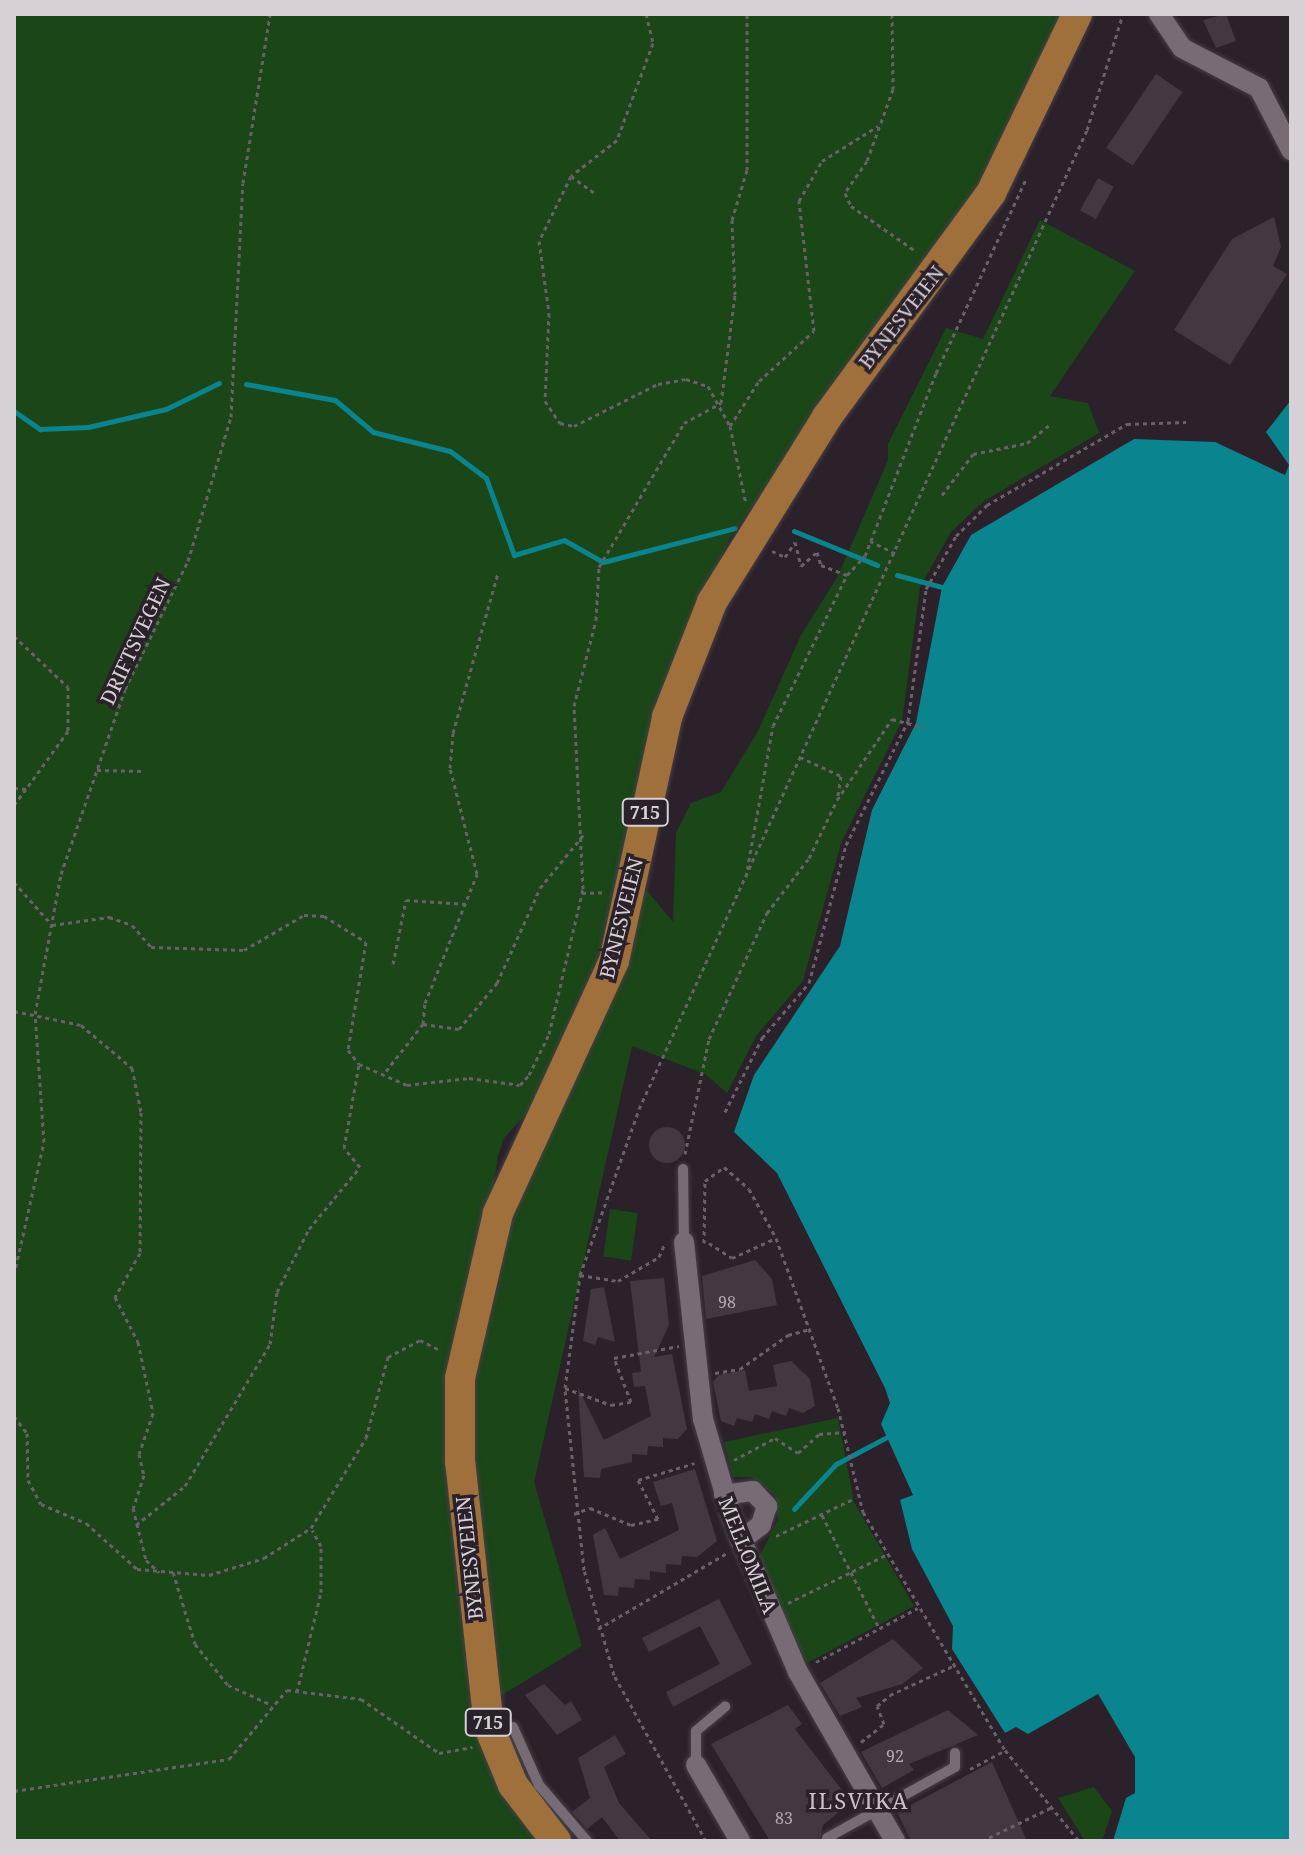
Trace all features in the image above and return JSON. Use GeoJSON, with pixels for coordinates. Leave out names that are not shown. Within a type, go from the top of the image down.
{"type":"FeatureCollection","features":[{"type":"Feature","properties":{"kind":"main road","name":"BYNESVEIEN"},"geometry":{"type":"LineString","coordinates":[[556,1841],[513,1785],[489,1727],[460,1462],[460,1378],[498,1213],[614,961],[654,769],[682,673],[712,602],[767,505],[991,193],[1077,14]]}},
{"type":"Feature","properties":{"kind":"street"},"geometry":{"type":"LineString","coordinates":[[1159,14],[1182,48],[1259,88],[1291,150]]}},
{"type":"Feature","properties":{"kind":"street","name":"MELLOMILA"},"geometry":{"type":"LineString","coordinates":[[684,1242],[703,1462],[724,1495],[741,1544],[798,1672],[895,1841]]}},
{"type":"Feature","properties":{"kind":"street"},"geometry":{"type":"LineString","coordinates":[[724,1495],[753,1491],[767,1506],[761,1525],[741,1544]]}},
{"type":"Feature","properties":{"kind":"street"},"geometry":{"type":"LineString","coordinates":[[696,1765],[740,1841]]}},
{"type":"Feature","properties":{"kind":"lane"},"geometry":{"type":"LineString","coordinates":[[683,1169],[684,1242]]}},
{"type":"Feature","properties":{"kind":"lane"},"geometry":{"type":"LineString","coordinates":[[696,1765],[696,1731],[725,1707]]}},
{"type":"Feature","properties":{"kind":"lane"},"geometry":{"type":"LineString","coordinates":[[513,1727],[539,1785],[587,1841]]}},
{"type":"Feature","properties":{"kind":"lane"},"geometry":{"type":"LineString","coordinates":[[827,1838],[955,1767],[955,1753]]}},
{"type":"Feature","properties":{"kind":"path","name":"DRIFTSVEGEN"},"geometry":{"type":"LineString","coordinates":[[14,1275],[46,1123],[35,1014],[67,849],[95,770],[188,561],[229,429],[243,183],[270,14]]}},
{"type":"Feature","properties":{"kind":"path"},"geometry":{"type":"LineString","coordinates":[[646,14],[653,43],[617,140],[571,176],[539,241],[550,412],[574,426],[658,384],[686,379],[708,386],[721,403],[730,426],[742,504],[767,505]]}},
{"type":"Feature","properties":{"kind":"path"},"geometry":{"type":"LineString","coordinates":[[721,403],[735,295],[732,220],[747,170],[747,14]]}},
{"type":"Feature","properties":{"kind":"path"},"geometry":{"type":"LineString","coordinates":[[892,14],[893,89],[867,161],[845,193],[851,206],[942,264]]}},
{"type":"Feature","properties":{"kind":"path"},"geometry":{"type":"LineString","coordinates":[[706,1841],[636,1720],[598,1629],[574,1514],[565,1388],[580,1275],[639,1109],[1087,130],[1123,14]]}},
{"type":"Feature","properties":{"kind":"path"},"geometry":{"type":"LineString","coordinates":[[730,426],[759,381],[814,331],[799,201],[822,161],[878,126]]}},
{"type":"Feature","properties":{"kind":"path"},"geometry":{"type":"LineString","coordinates":[[571,176],[594,193]]}},
{"type":"Feature","properties":{"kind":"path"},"geometry":{"type":"LineString","coordinates":[[746,877],[773,726],[847,575],[865,556],[936,373],[1027,176]]}},
{"type":"Feature","properties":{"kind":"path"},"geometry":{"type":"LineString","coordinates":[[14,882],[52,925],[109,917],[132,925],[151,947],[233,952],[304,915],[324,916],[366,942],[348,1050],[359,1064],[385,1072],[407,1085],[469,1078],[520,1085],[529,1075],[559,995],[583,889],[585,833],[574,706],[596,620],[599,567],[684,423],[721,403]]}},
{"type":"Feature","properties":{"kind":"path"},"geometry":{"type":"LineString","coordinates":[[725,1112],[762,1038],[809,983],[846,845],[908,721],[926,589],[956,536],[987,505],[1127,424],[1186,422]]}},
{"type":"Feature","properties":{"kind":"path"},"geometry":{"type":"LineString","coordinates":[[942,495],[973,454],[1027,443],[1052,423]]}},
{"type":"Feature","properties":{"kind":"path"},"geometry":{"type":"LineString","coordinates":[[870,541],[895,553]]}},
{"type":"Feature","properties":{"kind":"path"},"geometry":{"type":"LineString","coordinates":[[775,554],[785,557],[795,542],[801,566],[817,552],[821,565],[847,575]]}},
{"type":"Feature","properties":{"kind":"path"},"geometry":{"type":"LineString","coordinates":[[385,1072],[423,1024],[425,1003],[477,874],[450,768],[453,733],[498,573]]}},
{"type":"Feature","properties":{"kind":"path"},"geometry":{"type":"LineString","coordinates":[[14,636],[68,687],[68,731],[14,805]]}},
{"type":"Feature","properties":{"kind":"path"},"geometry":{"type":"LineString","coordinates":[[683,1169],[693,1088],[709,1039],[767,913],[809,858],[837,800],[892,719],[925,728]]}},
{"type":"Feature","properties":{"kind":"path"},"geometry":{"type":"LineString","coordinates":[[799,757],[841,776],[837,800]]}},
{"type":"Feature","properties":{"kind":"path"},"geometry":{"type":"LineString","coordinates":[[95,770],[145,771]]}},
{"type":"Feature","properties":{"kind":"path"},"geometry":{"type":"LineString","coordinates":[[14,788],[26,789]]}},
{"type":"Feature","properties":{"kind":"path"},"geometry":{"type":"LineString","coordinates":[[423,1024],[459,1029],[497,983],[540,888],[585,833]]}},
{"type":"Feature","properties":{"kind":"path"},"geometry":{"type":"LineString","coordinates":[[393,964],[406,900],[467,904]]}},
{"type":"Feature","properties":{"kind":"path"},"geometry":{"type":"LineString","coordinates":[[14,1011],[81,1025],[115,1048],[132,1068],[141,1112],[140,1253],[115,1297],[138,1342],[153,1413],[139,1454],[144,1475],[133,1508],[146,1560],[159,1572]]}},
{"type":"Feature","properties":{"kind":"path"},"geometry":{"type":"LineString","coordinates":[[136,1525],[185,1486],[207,1438],[270,1344],[277,1292],[309,1229],[360,1167],[344,1148],[359,1064]]}},
{"type":"Feature","properties":{"kind":"path"},"geometry":{"type":"LineString","coordinates":[[708,1243],[705,1181],[724,1167],[749,1189],[776,1238],[846,1432],[856,1497],[953,1666],[1051,1807],[1079,1841]]}},
{"type":"Feature","properties":{"kind":"path"},"geometry":{"type":"LineString","coordinates":[[580,1275],[618,1281],[659,1257],[682,1219]]}},
{"type":"Feature","properties":{"kind":"path"},"geometry":{"type":"LineString","coordinates":[[684,1242],[708,1243],[732,1258],[776,1238]]}},
{"type":"Feature","properties":{"kind":"path"},"geometry":{"type":"LineString","coordinates":[[696,1375],[740,1369],[788,1335],[811,1329]]}},
{"type":"Feature","properties":{"kind":"path"},"geometry":{"type":"LineString","coordinates":[[14,1416],[27,1433],[28,1480],[41,1504],[86,1523],[137,1569],[173,1572],[234,1569],[311,1528],[355,1462],[382,1368],[395,1350],[427,1340],[460,1378]]}},
{"type":"Feature","properties":{"kind":"path"},"geometry":{"type":"LineString","coordinates":[[565,1388],[611,1405],[631,1402],[614,1358],[671,1347]]}},
{"type":"Feature","properties":{"kind":"path"},"geometry":{"type":"LineString","coordinates":[[574,1514],[590,1508],[631,1525],[658,1519],[638,1480],[703,1462],[750,1458],[775,1438],[798,1453],[819,1434],[846,1432]]}},
{"type":"Feature","properties":{"kind":"path"},"geometry":{"type":"LineString","coordinates":[[598,1629],[683,1584],[697,1566],[741,1544],[822,1515],[856,1497]]}},
{"type":"Feature","properties":{"kind":"path"},"geometry":{"type":"LineString","coordinates":[[822,1515],[879,1628]]}},
{"type":"Feature","properties":{"kind":"path"},"geometry":{"type":"LineString","coordinates":[[297,1692],[321,1592],[321,1546],[311,1528]]}},
{"type":"Feature","properties":{"kind":"path"},"geometry":{"type":"LineString","coordinates":[[777,1608],[888,1554]]}},
{"type":"Feature","properties":{"kind":"path"},"geometry":{"type":"LineString","coordinates":[[173,1572],[195,1644],[228,1685],[272,1705]]}},
{"type":"Feature","properties":{"kind":"path"},"geometry":{"type":"LineString","coordinates":[[798,1672],[918,1608]]}},
{"type":"Feature","properties":{"kind":"path"},"geometry":{"type":"LineString","coordinates":[[853,1747],[884,1724],[877,1706],[890,1695],[953,1666]]}},
{"type":"Feature","properties":{"kind":"path"},"geometry":{"type":"LineString","coordinates":[[14,1791],[229,1759],[287,1690],[361,1699],[439,1753],[477,1745]]}},
{"type":"Feature","properties":{"kind":"path"},"geometry":{"type":"LineString","coordinates":[[982,1841],[1051,1807]]}},
{"type":"Feature","properties":{"kind":"green space"},"geometry":{"type":"Polygon","coordinates":[[[14,14],[1064,14],[994,165],[729,540],[687,631],[602,964],[529,1111],[504,1138],[498,1156],[451,1468],[472,1714],[495,1778],[541,1841],[14,1841],[14,14]]]}},
{"type":"Feature","properties":{"kind":"green space"},"geometry":{"type":"Polygon","coordinates":[[[1040,220],[1135,271],[1050,396],[1088,403],[1099,433],[984,501],[951,532],[920,587],[902,721],[841,843],[803,981],[756,1036],[727,1093],[705,1074],[632,1046],[534,1482],[582,1646],[496,1699],[468,1405],[482,1316],[494,1303],[502,1267],[497,1246],[521,1177],[604,1019],[643,886],[673,922],[676,833],[691,803],[721,792],[758,731],[801,635],[838,576],[888,460],[888,444],[946,328],[983,339],[1040,220]]]}},
{"type":"Feature","properties":{"kind":"green space"},"geometry":{"type":"Polygon","coordinates":[[[610,1209],[638,1213],[631,1260],[603,1257],[610,1209]]]}},
{"type":"Feature","properties":{"kind":"green space"},"geometry":{"type":"Polygon","coordinates":[[[838,1418],[854,1502],[914,1606],[807,1663],[758,1559],[778,1520],[775,1495],[751,1477],[733,1477],[724,1442],[838,1418]]]}},
{"type":"Feature","properties":{"kind":"green space"},"geometry":{"type":"Polygon","coordinates":[[[1094,1787],[1112,1811],[1102,1841],[1085,1841],[1058,1798],[1094,1787]]]}},
{"type":"Feature","properties":{"kind":"water"},"geometry":{"type":"Polygon","coordinates":[[[1291,400],[1291,1841],[1113,1841],[1126,1798],[1135,1793],[1135,1757],[1098,1694],[1028,1734],[1016,1727],[1005,1733],[952,1649],[953,1626],[912,1549],[900,1500],[913,1495],[881,1424],[890,1403],[885,1388],[777,1173],[734,1132],[754,1075],[840,946],[872,810],[916,723],[942,587],[971,535],[1134,439],[1215,442],[1285,475],[1289,465],[1266,432],[1291,400]]]}},
{"type":"Feature","properties":{"kind":"building"},"geometry":{"type":"Polygon","coordinates":[[[1226,14],[1236,41],[1216,48],[1203,20],[1226,14]]]}},
{"type":"Feature","properties":{"kind":"building"},"geometry":{"type":"Polygon","coordinates":[[[1156,74],[1183,92],[1133,166],[1106,148],[1156,74]]]}},
{"type":"Feature","properties":{"kind":"building"},"geometry":{"type":"Polygon","coordinates":[[[1098,178],[1114,187],[1096,219],[1080,210],[1098,178]]]}},
{"type":"Feature","properties":{"kind":"building"},"geometry":{"type":"Polygon","coordinates":[[[1274,217],[1281,247],[1273,266],[1287,274],[1230,365],[1174,330],[1232,239],[1274,217]]]}},
{"type":"Feature","properties":{"kind":"building"},"geometry":{"type":"Polygon","coordinates":[[[667,1127],[680,1132],[685,1145],[680,1158],[667,1163],[654,1158],[649,1145],[654,1132],[667,1127]]]}},
{"type":"Feature","properties":{"kind":"building"},"geometry":{"type":"Polygon","coordinates":[[[755,1260],[772,1279],[777,1305],[706,1319],[702,1276],[755,1260]]]}},
{"type":"Feature","properties":{"kind":"building"},"geometry":{"type":"Polygon","coordinates":[[[664,1278],[669,1325],[654,1357],[672,1354],[687,1429],[678,1439],[663,1438],[663,1447],[648,1446],[647,1455],[632,1454],[632,1462],[601,1469],[600,1478],[584,1477],[578,1388],[604,1440],[651,1416],[645,1386],[634,1387],[632,1373],[641,1372],[630,1281],[664,1278]]]}},
{"type":"Feature","properties":{"kind":"building"},"geometry":{"type":"Polygon","coordinates":[[[604,1287],[615,1342],[598,1337],[595,1345],[583,1341],[591,1289],[604,1287]]]}},
{"type":"Feature","properties":{"kind":"building"},"geometry":{"type":"Polygon","coordinates":[[[791,1361],[810,1379],[815,1406],[803,1413],[789,1408],[786,1416],[772,1411],[769,1419],[755,1414],[752,1422],[737,1418],[734,1426],[721,1421],[713,1382],[719,1375],[745,1370],[749,1391],[777,1386],[773,1365],[791,1361]]]}},
{"type":"Feature","properties":{"kind":"building"},"geometry":{"type":"Polygon","coordinates":[[[695,1469],[717,1541],[697,1557],[682,1556],[681,1565],[666,1564],[666,1573],[650,1571],[650,1580],[635,1579],[634,1588],[619,1587],[618,1596],[604,1595],[593,1535],[605,1528],[620,1559],[679,1530],[672,1503],[661,1506],[653,1482],[695,1469]]]}},
{"type":"Feature","properties":{"kind":"building"},"geometry":{"type":"Polygon","coordinates":[[[719,1599],[752,1664],[673,1707],[666,1692],[720,1664],[700,1626],[649,1652],[642,1638],[719,1599]]]}},
{"type":"Feature","properties":{"kind":"building"},"geometry":{"type":"Polygon","coordinates":[[[893,1639],[923,1668],[902,1684],[856,1698],[862,1707],[840,1716],[820,1683],[893,1639]]]}},
{"type":"Feature","properties":{"kind":"building"},"geometry":{"type":"Polygon","coordinates":[[[544,1684],[565,1705],[571,1701],[582,1720],[557,1735],[525,1695],[544,1684]]]}},
{"type":"Feature","properties":{"kind":"building"},"geometry":{"type":"Polygon","coordinates":[[[788,1705],[802,1724],[795,1729],[851,1802],[823,1825],[820,1841],[770,1841],[711,1744],[788,1705]]]}},
{"type":"Feature","properties":{"kind":"building"},"geometry":{"type":"Polygon","coordinates":[[[948,1710],[978,1735],[909,1764],[914,1770],[882,1788],[861,1752],[948,1710]]]}},
{"type":"Feature","properties":{"kind":"building"},"geometry":{"type":"Polygon","coordinates":[[[615,1735],[626,1754],[604,1767],[619,1803],[652,1841],[620,1841],[602,1817],[587,1829],[572,1812],[590,1798],[578,1758],[615,1735]]]}},
{"type":"Feature","properties":{"kind":"building"},"geometry":{"type":"Polygon","coordinates":[[[992,1762],[1027,1841],[911,1841],[897,1812],[992,1762]]]}},
{"type":"Feature","properties":{"kind":"waterway"},"geometry":{"type":"LineString","coordinates":[[14,411],[40,429],[88,427],[166,409],[219,383]]}},
{"type":"Feature","properties":{"kind":"waterway"},"geometry":{"type":"LineString","coordinates":[[246,384],[335,400],[373,432],[450,451],[486,478],[514,555],[564,540],[603,562],[735,528]]}},
{"type":"Feature","properties":{"kind":"waterway"},"geometry":{"type":"LineString","coordinates":[[794,531],[877,565]]}},
{"type":"Feature","properties":{"kind":"waterway"},"geometry":{"type":"LineString","coordinates":[[897,575],[942,587]]}},
{"type":"Feature","properties":{"kind":"waterway"},"geometry":{"type":"LineString","coordinates":[[794,1509],[836,1464],[887,1437]]}},
{"type":"Feature","properties":{"kind":"district","name":"ILSVIKA"},"geometry":{"type":"Point","coordinates":[859,1801]}}]}
